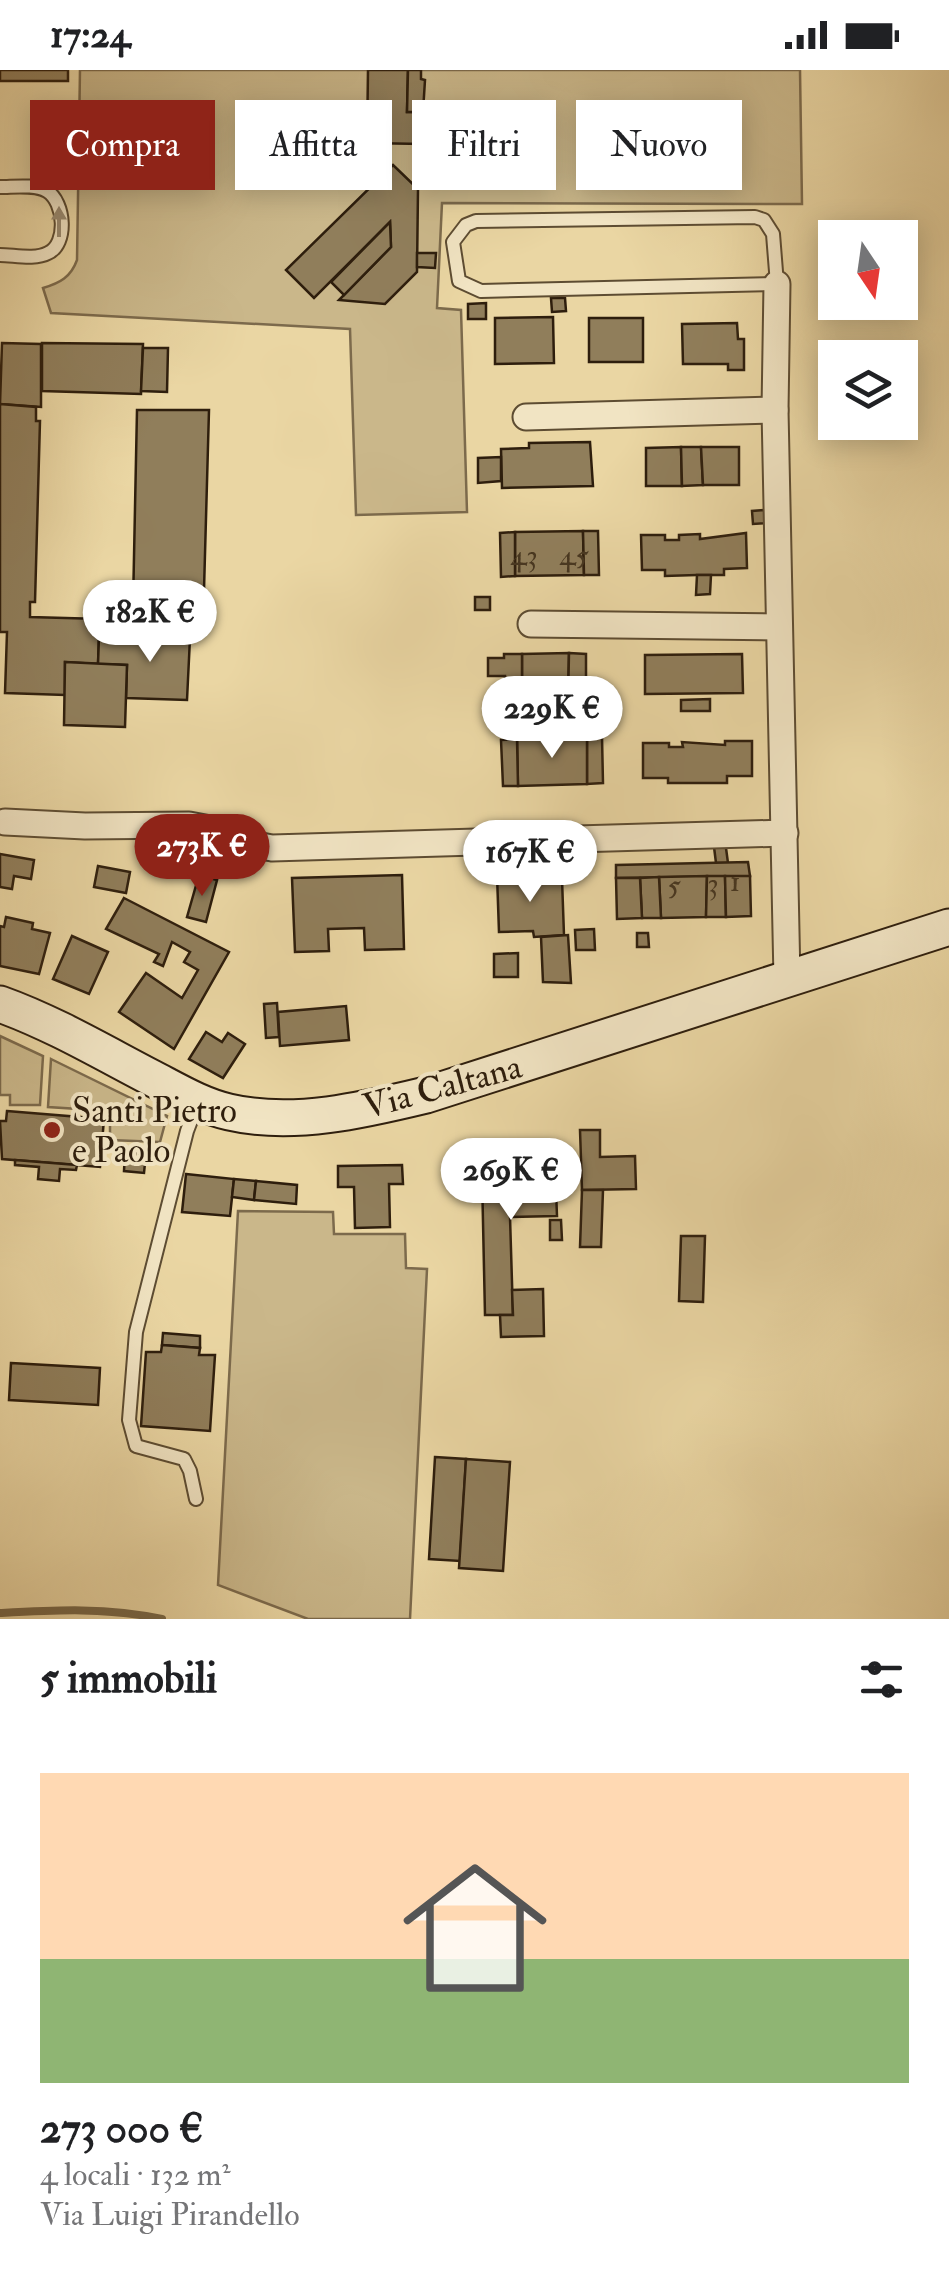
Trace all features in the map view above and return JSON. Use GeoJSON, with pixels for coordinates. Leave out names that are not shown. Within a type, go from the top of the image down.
{"type":"FeatureCollection","features":[{"type":"Feature","properties":{"kind":"main road","name":"Via Caltana"},"geometry":{"type":"LineString","coordinates":[[0,1004],[69,1033],[198,1101],[252,1116],[292,1117],[389,1104],[500,1073],[949,927]]}},
{"type":"Feature","properties":{"kind":"street"},"geometry":{"type":"LineString","coordinates":[[776,284],[774,410],[787,980]]}},
{"type":"Feature","properties":{"kind":"street"},"geometry":{"type":"LineString","coordinates":[[526,417],[774,410]]}},
{"type":"Feature","properties":{"kind":"street"},"geometry":{"type":"LineString","coordinates":[[531,624],[779,627]]}},
{"type":"Feature","properties":{"kind":"street"},"geometry":{"type":"LineString","coordinates":[[5,822],[189,825],[210,828],[244,844],[272,848],[785,833]]}},
{"type":"Feature","properties":{"kind":"lane"},"geometry":{"type":"LineString","coordinates":[[0,186],[45,189],[61,209],[61,225],[56,247],[49,253],[0,255]]}},
{"type":"Feature","properties":{"kind":"lane"},"geometry":{"type":"LineString","coordinates":[[755,217],[764,220],[773,234],[776,284],[480,291],[459,281],[453,242],[466,225],[476,221],[755,217]]}},
{"type":"Feature","properties":{"kind":"lane"},"geometry":{"type":"LineString","coordinates":[[196,1499],[184,1460],[136,1446],[129,1420],[136,1332],[186,1131],[198,1101]]}},
{"type":"Feature","properties":{"kind":"shaded area"},"geometry":{"type":"Polygon","coordinates":[[[80,70],[800,70],[802,204],[442,203],[437,308],[461,310],[467,512],[356,515],[350,329],[51,313],[43,288],[64,278],[77,260],[78,190],[215,190],[215,100],[80,100],[80,70]]]}},
{"type":"Feature","properties":{"kind":"shaded area"},"geometry":{"type":"Polygon","coordinates":[[[0,1036],[43,1056],[40,1105],[10,1105],[10,1095],[0,1095],[0,1036]]]}},
{"type":"Feature","properties":{"kind":"shaded area"},"geometry":{"type":"Polygon","coordinates":[[[51,1059],[167,1116],[160,1142],[110,1140],[110,1111],[48,1107],[51,1059]]]}},
{"type":"Feature","properties":{"kind":"shaded area"},"geometry":{"type":"Polygon","coordinates":[[[238,1211],[333,1212],[334,1234],[405,1234],[406,1268],[427,1269],[410,1619],[308,1619],[218,1585],[238,1211]]]}},
{"type":"Feature","properties":{"kind":"building"},"geometry":{"type":"Polygon","coordinates":[[[0,70],[68,70],[68,81],[0,81],[0,70]]]}},
{"type":"Feature","properties":{"kind":"building"},"geometry":{"type":"Polygon","coordinates":[[[368,70],[408,70],[407,112],[412,112],[412,144],[392,143],[392,100],[368,100],[368,70]]]}},
{"type":"Feature","properties":{"kind":"building"},"geometry":{"type":"Polygon","coordinates":[[[408,70],[421,70],[421,79],[425,80],[424,100],[412,100],[412,112],[407,112],[408,70]]]}},
{"type":"Feature","properties":{"kind":"building"},"geometry":{"type":"Polygon","coordinates":[[[392,166],[412,183],[412,190],[418,190],[417,272],[385,304],[339,300],[391,247],[390,222],[314,298],[286,270],[368,190],[392,190],[392,166]]]}},
{"type":"Feature","properties":{"kind":"building"},"geometry":{"type":"Polygon","coordinates":[[[390,222],[391,247],[344,295],[331,282],[390,222]]]}},
{"type":"Feature","properties":{"kind":"building"},"geometry":{"type":"Polygon","coordinates":[[[417,253],[436,253],[435,268],[417,267],[417,253]]]}},
{"type":"Feature","properties":{"kind":"building"},"geometry":{"type":"Polygon","coordinates":[[[551,298],[565,298],[566,311],[552,312],[551,298]]]}},
{"type":"Feature","properties":{"kind":"building"},"geometry":{"type":"Polygon","coordinates":[[[486,303],[486,319],[468,319],[468,304],[486,303]]]}},
{"type":"Feature","properties":{"kind":"building"},"geometry":{"type":"Polygon","coordinates":[[[553,317],[554,363],[495,364],[495,318],[553,317]]]}},
{"type":"Feature","properties":{"kind":"building"},"geometry":{"type":"Polygon","coordinates":[[[589,318],[643,318],[643,362],[589,362],[589,318]]]}},
{"type":"Feature","properties":{"kind":"building"},"geometry":{"type":"Polygon","coordinates":[[[737,323],[738,339],[744,339],[744,370],[728,370],[728,364],[683,364],[682,324],[737,323]]]}},
{"type":"Feature","properties":{"kind":"building"},"geometry":{"type":"Polygon","coordinates":[[[2,343],[41,344],[41,407],[0,404],[2,343]]]}},
{"type":"Feature","properties":{"kind":"building"},"geometry":{"type":"Polygon","coordinates":[[[42,343],[143,344],[141,394],[42,391],[42,343]]]}},
{"type":"Feature","properties":{"kind":"building"},"geometry":{"type":"Polygon","coordinates":[[[143,348],[168,348],[167,392],[141,391],[143,348]]]}},
{"type":"Feature","properties":{"kind":"building"},"geometry":{"type":"Polygon","coordinates":[[[0,404],[36,407],[36,421],[40,421],[35,602],[30,602],[30,617],[137,620],[137,606],[133,606],[137,410],[209,410],[203,626],[177,625],[177,638],[99,637],[98,664],[65,662],[65,695],[5,693],[7,632],[0,632],[0,404]]]}},
{"type":"Feature","properties":{"kind":"building"},"geometry":{"type":"Polygon","coordinates":[[[590,442],[593,486],[502,488],[501,449],[529,448],[529,443],[590,442]]]}},
{"type":"Feature","properties":{"kind":"building"},"geometry":{"type":"Polygon","coordinates":[[[681,447],[682,486],[646,486],[646,448],[681,447]]]}},
{"type":"Feature","properties":{"kind":"building"},"geometry":{"type":"Polygon","coordinates":[[[681,447],[701,447],[703,485],[682,486],[681,447]]]}},
{"type":"Feature","properties":{"kind":"building"},"geometry":{"type":"Polygon","coordinates":[[[701,447],[739,447],[739,485],[703,485],[701,447]]]}},
{"type":"Feature","properties":{"kind":"building"},"geometry":{"type":"Polygon","coordinates":[[[501,457],[501,481],[478,483],[478,458],[501,457]]]}},
{"type":"Feature","properties":{"kind":"building"},"geometry":{"type":"Polygon","coordinates":[[[765,510],[766,523],[753,524],[752,511],[765,510]]]}},
{"type":"Feature","properties":{"kind":"building"},"geometry":{"type":"Polygon","coordinates":[[[583,531],[584,575],[515,576],[515,532],[583,531]]]}},
{"type":"Feature","properties":{"kind":"building"},"geometry":{"type":"Polygon","coordinates":[[[583,531],[598,531],[599,575],[584,575],[583,531]]]}},
{"type":"Feature","properties":{"kind":"building"},"geometry":{"type":"Polygon","coordinates":[[[515,532],[515,576],[501,577],[500,533],[515,532]]]}},
{"type":"Feature","properties":{"kind":"building"},"geometry":{"type":"Polygon","coordinates":[[[746,533],[747,568],[724,569],[724,575],[665,576],[665,570],[642,570],[641,535],[665,535],[665,540],[679,540],[679,535],[700,534],[700,539],[746,533]]]}},
{"type":"Feature","properties":{"kind":"building"},"geometry":{"type":"Polygon","coordinates":[[[697,575],[711,575],[710,594],[696,595],[697,575]]]}},
{"type":"Feature","properties":{"kind":"building"},"geometry":{"type":"Polygon","coordinates":[[[475,597],[490,597],[490,610],[475,610],[475,597]]]}},
{"type":"Feature","properties":{"kind":"building"},"geometry":{"type":"Polygon","coordinates":[[[99,637],[190,638],[187,700],[126,698],[127,665],[98,664],[99,637]]]}},
{"type":"Feature","properties":{"kind":"building"},"geometry":{"type":"Polygon","coordinates":[[[569,653],[568,701],[522,701],[522,654],[569,653]]]}},
{"type":"Feature","properties":{"kind":"building"},"geometry":{"type":"Polygon","coordinates":[[[569,653],[586,654],[586,701],[568,701],[569,653]]]}},
{"type":"Feature","properties":{"kind":"building"},"geometry":{"type":"Polygon","coordinates":[[[504,654],[522,654],[522,701],[505,701],[505,676],[488,676],[488,658],[504,658],[504,654]]]}},
{"type":"Feature","properties":{"kind":"building"},"geometry":{"type":"Polygon","coordinates":[[[742,654],[743,693],[645,694],[645,655],[742,654]]]}},
{"type":"Feature","properties":{"kind":"building"},"geometry":{"type":"Polygon","coordinates":[[[65,662],[127,665],[125,727],[64,725],[65,662]]]}},
{"type":"Feature","properties":{"kind":"building"},"geometry":{"type":"Polygon","coordinates":[[[710,699],[710,711],[681,711],[681,700],[710,699]]]}},
{"type":"Feature","properties":{"kind":"building"},"geometry":{"type":"Polygon","coordinates":[[[587,737],[602,737],[603,783],[587,784],[587,737]]]}},
{"type":"Feature","properties":{"kind":"building"},"geometry":{"type":"Polygon","coordinates":[[[587,737],[587,784],[518,786],[517,739],[587,737]]]}},
{"type":"Feature","properties":{"kind":"building"},"geometry":{"type":"Polygon","coordinates":[[[517,739],[518,786],[503,786],[501,740],[517,739]]]}},
{"type":"Feature","properties":{"kind":"building"},"geometry":{"type":"Polygon","coordinates":[[[725,741],[752,741],[752,776],[727,776],[727,783],[668,783],[668,778],[643,778],[643,743],[683,747],[682,742],[725,745],[725,741]]]}},
{"type":"Feature","properties":{"kind":"building"},"geometry":{"type":"Polygon","coordinates":[[[714,847],[726,848],[728,863],[716,863],[714,847]]]}},
{"type":"Feature","properties":{"kind":"building"},"geometry":{"type":"Polygon","coordinates":[[[0,854],[34,860],[31,879],[14,876],[12,889],[0,887],[0,854]]]}},
{"type":"Feature","properties":{"kind":"building"},"geometry":{"type":"Polygon","coordinates":[[[748,862],[750,876],[616,878],[616,865],[748,862]]]}},
{"type":"Feature","properties":{"kind":"building"},"geometry":{"type":"Polygon","coordinates":[[[98,866],[130,872],[126,893],[94,887],[98,866]]]}},
{"type":"Feature","properties":{"kind":"building"},"geometry":{"type":"Polygon","coordinates":[[[529,874],[529,880],[562,879],[564,935],[534,937],[533,931],[499,932],[497,875],[529,874]]]}},
{"type":"Feature","properties":{"kind":"building"},"geometry":{"type":"Polygon","coordinates":[[[199,875],[217,880],[206,922],[187,917],[199,875]]]}},
{"type":"Feature","properties":{"kind":"building"},"geometry":{"type":"Polygon","coordinates":[[[402,875],[404,949],[365,950],[364,928],[328,929],[329,951],[295,952],[292,878],[402,875]]]}},
{"type":"Feature","properties":{"kind":"building"},"geometry":{"type":"Polygon","coordinates":[[[707,876],[706,917],[661,918],[659,877],[707,876]]]}},
{"type":"Feature","properties":{"kind":"building"},"geometry":{"type":"Polygon","coordinates":[[[707,876],[725,876],[726,917],[706,917],[707,876]]]}},
{"type":"Feature","properties":{"kind":"building"},"geometry":{"type":"Polygon","coordinates":[[[725,876],[750,876],[751,916],[726,917],[725,876]]]}},
{"type":"Feature","properties":{"kind":"building"},"geometry":{"type":"Polygon","coordinates":[[[659,877],[661,918],[642,918],[640,878],[659,877]]]}},
{"type":"Feature","properties":{"kind":"building"},"geometry":{"type":"Polygon","coordinates":[[[616,878],[640,878],[642,918],[617,919],[616,878]]]}},
{"type":"Feature","properties":{"kind":"building"},"geometry":{"type":"Polygon","coordinates":[[[124,898],[229,952],[174,1049],[119,1012],[146,973],[182,998],[198,970],[184,962],[190,952],[172,942],[163,966],[154,962],[159,954],[106,929],[124,898]]]}},
{"type":"Feature","properties":{"kind":"building"},"geometry":{"type":"Polygon","coordinates":[[[6,917],[33,923],[32,929],[50,933],[39,974],[0,966],[0,926],[4,927],[6,917]]]}},
{"type":"Feature","properties":{"kind":"building"},"geometry":{"type":"Polygon","coordinates":[[[594,929],[595,950],[576,950],[575,930],[594,929]]]}},
{"type":"Feature","properties":{"kind":"building"},"geometry":{"type":"Polygon","coordinates":[[[637,933],[648,933],[649,947],[637,947],[637,933]]]}},
{"type":"Feature","properties":{"kind":"building"},"geometry":{"type":"Polygon","coordinates":[[[568,935],[571,983],[543,982],[541,937],[568,935]]]}},
{"type":"Feature","properties":{"kind":"building"},"geometry":{"type":"Polygon","coordinates":[[[72,936],[108,952],[89,994],[53,979],[72,936]]]}},
{"type":"Feature","properties":{"kind":"building"},"geometry":{"type":"Polygon","coordinates":[[[518,953],[518,977],[494,977],[494,954],[518,953]]]}},
{"type":"Feature","properties":{"kind":"building"},"geometry":{"type":"Polygon","coordinates":[[[277,1003],[279,1037],[266,1038],[264,1004],[277,1003]]]}},
{"type":"Feature","properties":{"kind":"building"},"geometry":{"type":"Polygon","coordinates":[[[346,1006],[349,1040],[280,1046],[278,1012],[346,1006]]]}},
{"type":"Feature","properties":{"kind":"building"},"geometry":{"type":"Polygon","coordinates":[[[206,1032],[222,1042],[228,1033],[245,1044],[223,1078],[189,1059],[206,1032]]]}},
{"type":"Feature","properties":{"kind":"building","name":"Santi Pietro e Paolo"},"geometry":{"type":"Polygon","coordinates":[[[7,1111],[104,1119],[100,1167],[2,1159],[0,1121],[6,1121],[7,1111]]]}},
{"type":"Feature","properties":{"kind":"building"},"geometry":{"type":"Polygon","coordinates":[[[580,1130],[600,1130],[600,1157],[635,1156],[636,1189],[582,1190],[580,1130]]]}},
{"type":"Feature","properties":{"kind":"building"},"geometry":{"type":"Polygon","coordinates":[[[125,1151],[146,1153],[144,1173],[124,1171],[125,1151]]]}},
{"type":"Feature","properties":{"kind":"building"},"geometry":{"type":"Polygon","coordinates":[[[15,1160],[77,1165],[76,1170],[60,1169],[59,1181],[38,1179],[39,1167],[15,1165],[15,1160]]]}},
{"type":"Feature","properties":{"kind":"building"},"geometry":{"type":"Polygon","coordinates":[[[555,1164],[557,1216],[510,1217],[513,1315],[485,1315],[482,1175],[496,1175],[496,1165],[555,1164]]]}},
{"type":"Feature","properties":{"kind":"building"},"geometry":{"type":"Polygon","coordinates":[[[402,1165],[403,1184],[389,1184],[390,1227],[355,1228],[354,1187],[338,1187],[338,1166],[402,1165]]]}},
{"type":"Feature","properties":{"kind":"building"},"geometry":{"type":"Polygon","coordinates":[[[186,1174],[234,1179],[230,1216],[182,1212],[186,1174]]]}},
{"type":"Feature","properties":{"kind":"building"},"geometry":{"type":"Polygon","coordinates":[[[234,1179],[256,1181],[254,1200],[232,1197],[234,1179]]]}},
{"type":"Feature","properties":{"kind":"building"},"geometry":{"type":"Polygon","coordinates":[[[256,1181],[297,1185],[296,1204],[254,1200],[256,1181]]]}},
{"type":"Feature","properties":{"kind":"building"},"geometry":{"type":"Polygon","coordinates":[[[582,1190],[603,1190],[601,1247],[580,1247],[582,1190]]]}},
{"type":"Feature","properties":{"kind":"building"},"geometry":{"type":"Polygon","coordinates":[[[550,1220],[561,1220],[562,1240],[550,1240],[550,1220]]]}},
{"type":"Feature","properties":{"kind":"building"},"geometry":{"type":"Polygon","coordinates":[[[681,1236],[705,1236],[703,1302],[679,1301],[681,1236]]]}},
{"type":"Feature","properties":{"kind":"building"},"geometry":{"type":"Polygon","coordinates":[[[543,1289],[544,1336],[501,1337],[500,1315],[513,1315],[512,1290],[543,1289]]]}},
{"type":"Feature","properties":{"kind":"building"},"geometry":{"type":"Polygon","coordinates":[[[163,1333],[200,1336],[200,1348],[162,1345],[163,1333]]]}},
{"type":"Feature","properties":{"kind":"building"},"geometry":{"type":"Polygon","coordinates":[[[162,1345],[200,1348],[199,1355],[215,1355],[210,1431],[141,1426],[146,1352],[161,1352],[162,1345]]]}},
{"type":"Feature","properties":{"kind":"building"},"geometry":{"type":"Polygon","coordinates":[[[11,1363],[100,1368],[98,1405],[9,1400],[11,1363]]]}},
{"type":"Feature","properties":{"kind":"building"},"geometry":{"type":"Polygon","coordinates":[[[435,1457],[466,1459],[460,1561],[429,1559],[435,1457]]]}},
{"type":"Feature","properties":{"kind":"building"},"geometry":{"type":"Polygon","coordinates":[[[466,1459],[510,1462],[503,1571],[459,1568],[466,1459]]]}},
{"type":"Feature","properties":{"kind":"waterway"},"geometry":{"type":"LineString","coordinates":[[0,1613],[101,1611],[162,1619]]}},
{"type":"Feature","properties":{"kind":"place","name":"Santi Pietro e Paolo"},"geometry":{"type":"Point","coordinates":[52,1130]}}]}
